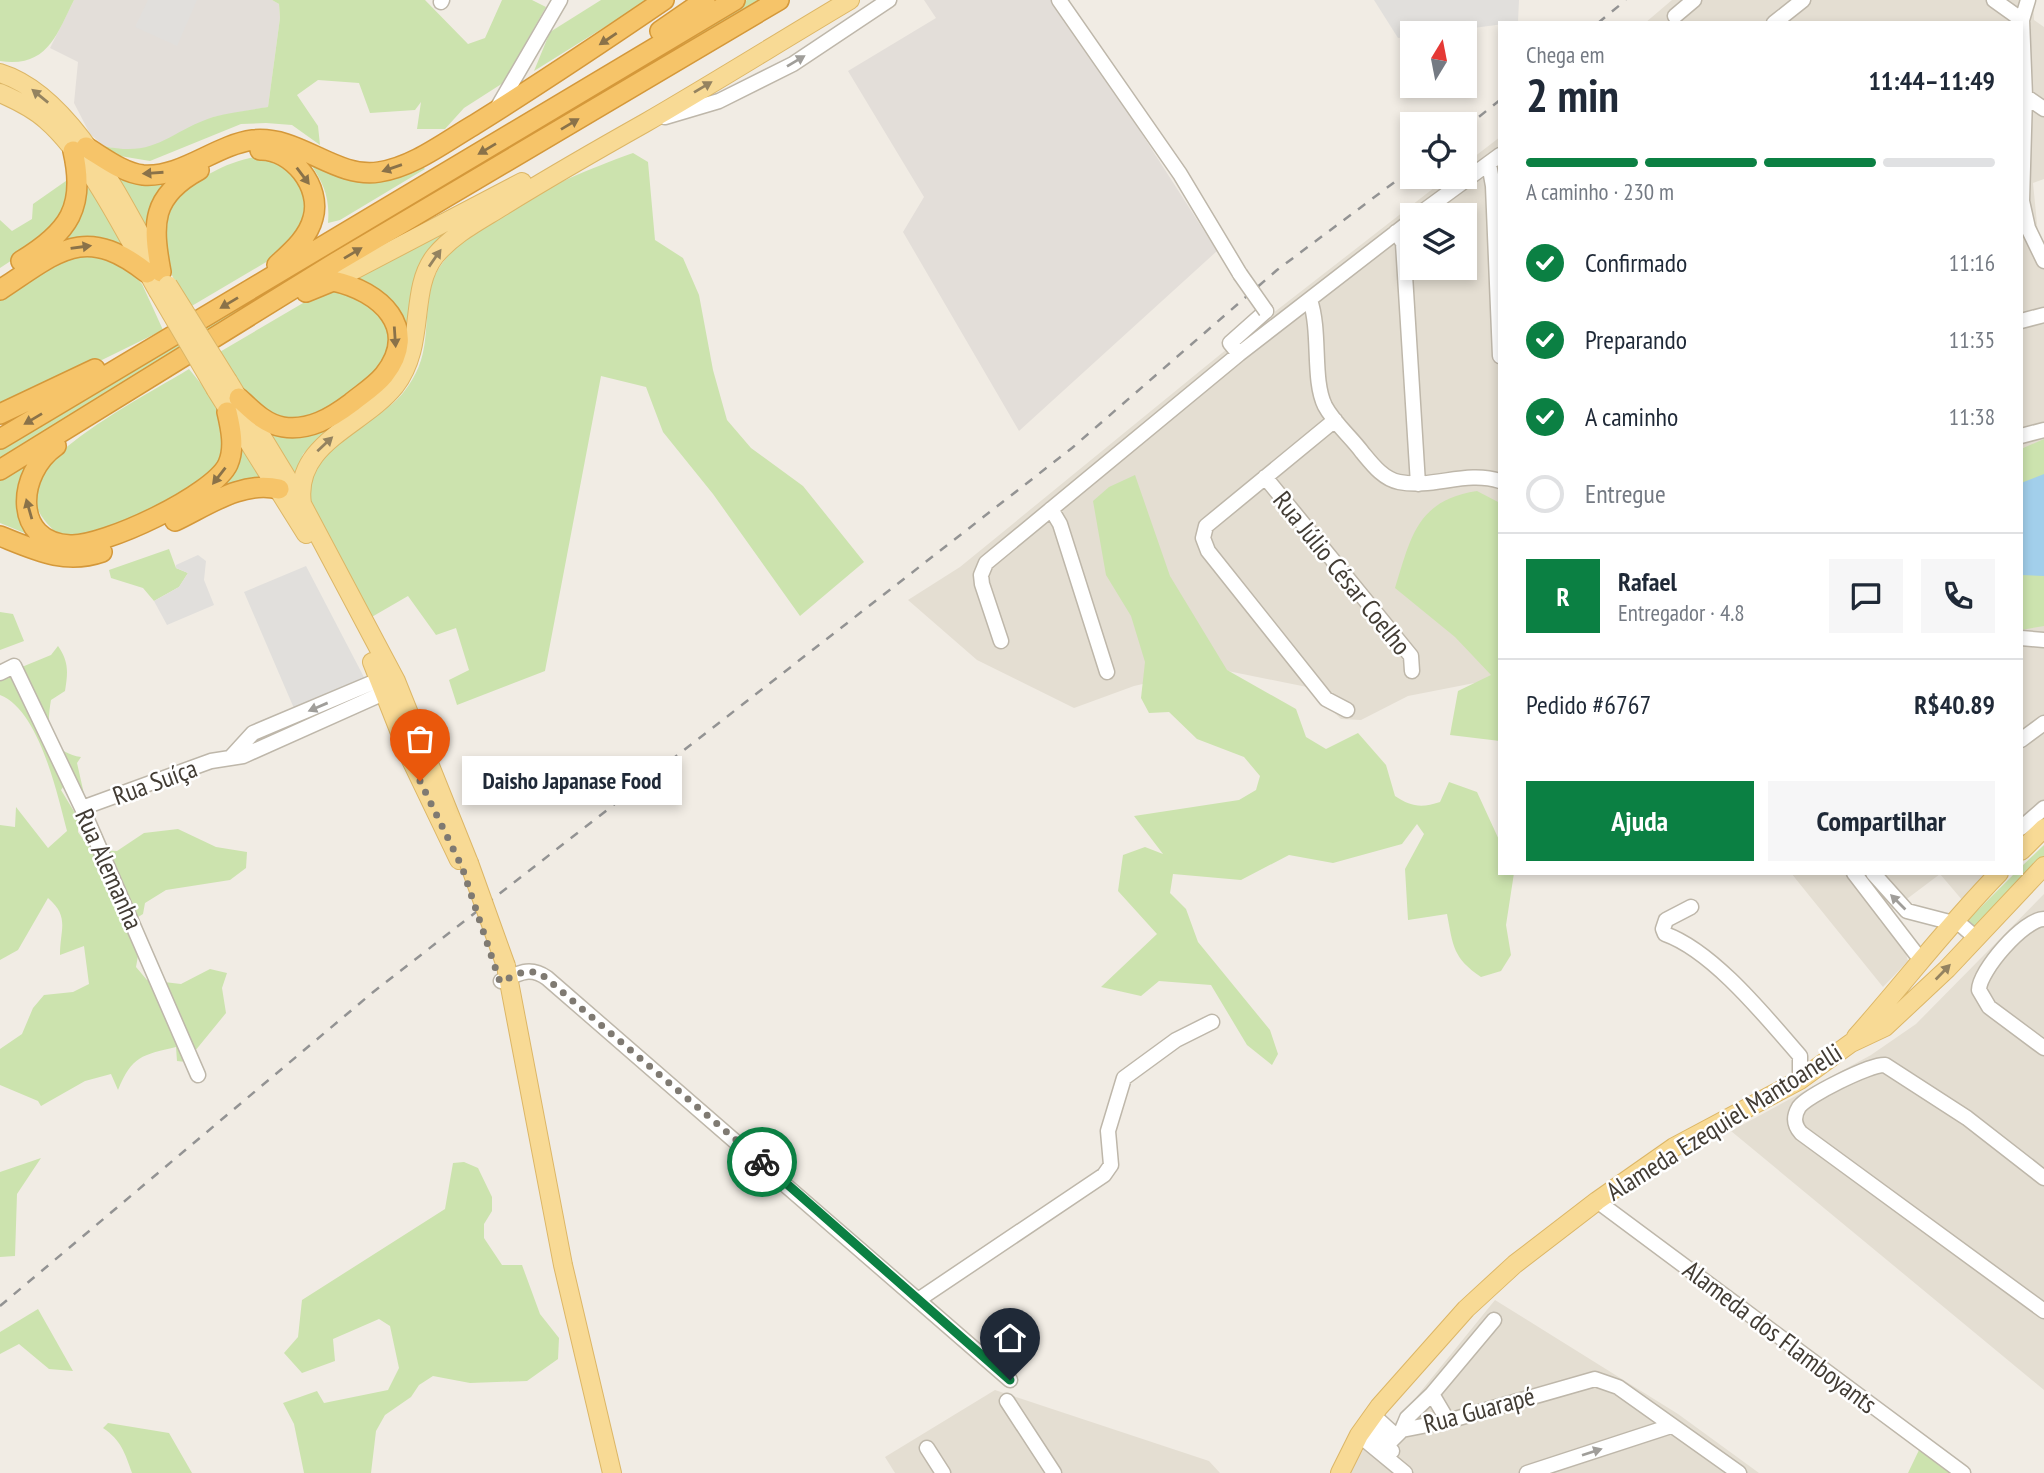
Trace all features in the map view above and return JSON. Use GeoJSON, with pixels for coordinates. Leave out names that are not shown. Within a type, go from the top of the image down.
{"type":"FeatureCollection","features":[{"type":"Feature","properties":{"kind":"highway"},"geometry":{"type":"LineString","coordinates":[[0,274],[60,234],[71,218],[79,185],[79,149],[143,175],[169,172],[224,148],[260,139],[284,142],[345,168],[378,172],[432,150],[559,72],[664,0]]}},
{"type":"Feature","properties":{"kind":"highway"},"geometry":{"type":"LineString","coordinates":[[516,132],[705,0]]}},
{"type":"Feature","properties":{"kind":"highway"},"geometry":{"type":"LineString","coordinates":[[0,439],[734,0]]}},
{"type":"Feature","properties":{"kind":"highway"},"geometry":{"type":"LineString","coordinates":[[0,470],[338,261],[779,0]]}},
{"type":"Feature","properties":{"kind":"highway"},"geometry":{"type":"LineString","coordinates":[[159,280],[155,223],[159,207],[169,190],[208,165],[243,151],[265,150],[283,156],[299,169],[310,183],[315,201],[314,217],[299,244],[252,289]]}},
{"type":"Feature","properties":{"kind":"highway"},"geometry":{"type":"LineString","coordinates":[[0,290],[43,262],[84,245],[117,251],[159,280]]}},
{"type":"Feature","properties":{"kind":"highway"},"geometry":{"type":"LineString","coordinates":[[153,377],[45,454],[34,468],[28,482],[25,505],[41,534],[54,542],[68,545],[96,543],[188,500],[212,485],[228,464],[232,450],[233,405],[272,424],[299,428],[314,425],[338,413],[383,377],[396,352],[397,332],[392,318],[373,295],[333,281],[254,315]]}},
{"type":"Feature","properties":{"kind":"highway"},"geometry":{"type":"LineString","coordinates":[[0,414],[103,365],[149,351]]}},
{"type":"Feature","properties":{"kind":"highway"},"geometry":{"type":"LineString","coordinates":[[0,536],[52,556],[73,559],[112,549],[242,490],[265,486],[279,489]]}},
{"type":"Feature","properties":{"kind":"main road"},"geometry":{"type":"LineString","coordinates":[[302,504],[301,483],[313,456],[375,405],[407,369],[415,346],[422,286],[433,260],[460,233],[580,157],[643,123],[850,0]]}},
{"type":"Feature","properties":{"kind":"main road"},"geometry":{"type":"LineString","coordinates":[[0,73],[38,92],[79,149],[233,405],[385,680],[409,709],[503,973],[563,1265],[612,1473]]}},
{"type":"Feature","properties":{"kind":"main road"},"geometry":{"type":"LineString","coordinates":[[0,93],[45,118],[79,149]]}},
{"type":"Feature","properties":{"kind":"main road"},"geometry":{"type":"LineString","coordinates":[[333,281],[546,169],[580,157]]}},
{"type":"Feature","properties":{"kind":"main road"},"geometry":{"type":"LineString","coordinates":[[233,405],[302,504],[364,617],[410,758],[466,865]]}},
{"type":"Feature","properties":{"kind":"main road"},"geometry":{"type":"LineString","coordinates":[[2023,849],[2044,828]]}},
{"type":"Feature","properties":{"kind":"main road","name":"Alameda Ezequiel Mantoanelli"},"geometry":{"type":"LineString","coordinates":[[1342,1472],[1366,1425],[1465,1310],[1515,1264],[1597,1201],[1674,1147],[1800,1080],[1851,1043],[1885,1027],[1917,1000],[2044,866]]}},
{"type":"Feature","properties":{"kind":"main road","name":"Alameda Ezequiel Mantoanelli"},"geometry":{"type":"LineString","coordinates":[[1851,1043],[1902,985],[1920,959],[1997,875]]}},
{"type":"Feature","properties":{"kind":"main road"},"geometry":{"type":"LineString","coordinates":[[503,973],[554,1269],[601,1473]]}},
{"type":"Feature","properties":{"kind":"main road"},"geometry":{"type":"LineString","coordinates":[[1902,985],[1917,1000]]}},
{"type":"Feature","properties":{"kind":"street"},"geometry":{"type":"LineString","coordinates":[[495,111],[560,0]]}},
{"type":"Feature","properties":{"kind":"street"},"geometry":{"type":"LineString","coordinates":[[643,123],[732,94],[793,64],[889,0]]}},
{"type":"Feature","properties":{"kind":"street"},"geometry":{"type":"LineString","coordinates":[[1059,0],[1180,174],[1240,274],[1266,311],[1230,343],[1239,354]]}},
{"type":"Feature","properties":{"kind":"street"},"geometry":{"type":"LineString","coordinates":[[1675,16],[1694,0]]}},
{"type":"Feature","properties":{"kind":"street"},"geometry":{"type":"LineString","coordinates":[[1777,21],[1803,0]]}},
{"type":"Feature","properties":{"kind":"street"},"geometry":{"type":"LineString","coordinates":[[1994,0],[2022,20],[2028,0]]}},
{"type":"Feature","properties":{"kind":"street"},"geometry":{"type":"LineString","coordinates":[[2023,77],[2023,166]]}},
{"type":"Feature","properties":{"kind":"street"},"geometry":{"type":"LineString","coordinates":[[2025,96],[2044,109]]}},
{"type":"Feature","properties":{"kind":"street"},"geometry":{"type":"LineString","coordinates":[[1434,203],[1494,159]]}},
{"type":"Feature","properties":{"kind":"street"},"geometry":{"type":"LineString","coordinates":[[1494,159],[1498,307]]}},
{"type":"Feature","properties":{"kind":"street"},"geometry":{"type":"LineString","coordinates":[[2023,206],[2028,228],[2044,261]]}},
{"type":"Feature","properties":{"kind":"street"},"geometry":{"type":"LineString","coordinates":[[1001,641],[982,584],[981,575],[986,563],[1239,354],[1400,229]]}},
{"type":"Feature","properties":{"kind":"street"},"geometry":{"type":"LineString","coordinates":[[1396,232],[1403,243],[1418,484]]}},
{"type":"Feature","properties":{"kind":"street"},"geometry":{"type":"LineString","coordinates":[[1310,300],[1317,319],[1323,399],[1335,420],[1388,479],[1418,484],[1462,477],[1498,481]]}},
{"type":"Feature","properties":{"kind":"street"},"geometry":{"type":"LineString","coordinates":[[2023,320],[2044,315]]}},
{"type":"Feature","properties":{"kind":"street"},"geometry":{"type":"LineString","coordinates":[[1335,420],[1206,526],[1203,538],[1208,551],[1326,699],[1347,710]]}},
{"type":"Feature","properties":{"kind":"street"},"geometry":{"type":"LineString","coordinates":[[2023,435],[2044,430]]}},
{"type":"Feature","properties":{"kind":"street","name":"Rua Júlio César Coelho"},"geometry":{"type":"LineString","coordinates":[[1265,477],[1412,656],[1412,671]]}},
{"type":"Feature","properties":{"kind":"street"},"geometry":{"type":"LineString","coordinates":[[1051,509],[1060,524],[1107,672]]}},
{"type":"Feature","properties":{"kind":"street"},"geometry":{"type":"LineString","coordinates":[[2023,638],[2044,640]]}},
{"type":"Feature","properties":{"kind":"street","name":"Rua Alemanha"},"geometry":{"type":"LineString","coordinates":[[0,673],[14,666],[82,808],[198,1075]]}},
{"type":"Feature","properties":{"kind":"street","name":"Rua Suíça"},"geometry":{"type":"LineString","coordinates":[[82,808],[211,761],[229,758],[253,733],[269,735],[346,702],[385,680]]}},
{"type":"Feature","properties":{"kind":"street"},"geometry":{"type":"LineString","coordinates":[[2023,739],[2044,723]]}},
{"type":"Feature","properties":{"kind":"street"},"geometry":{"type":"LineString","coordinates":[[2023,826],[2044,808]]}},
{"type":"Feature","properties":{"kind":"street"},"geometry":{"type":"LineString","coordinates":[[1856,875],[1920,959]]}},
{"type":"Feature","properties":{"kind":"street"},"geometry":{"type":"LineString","coordinates":[[1875,875],[1907,911],[1953,923],[1965,928],[1975,937]]}},
{"type":"Feature","properties":{"kind":"street"},"geometry":{"type":"LineString","coordinates":[[1691,907],[1666,920],[1663,929],[1665,934],[1694,947],[1710,961],[1787,1041],[1800,1056],[1800,1080]]}},
{"type":"Feature","properties":{"kind":"street"},"geometry":{"type":"LineString","coordinates":[[2044,919],[2035,920],[2021,930],[1984,971],[1979,990],[1989,1007],[2044,1048]]}},
{"type":"Feature","properties":{"kind":"street"},"geometry":{"type":"LineString","coordinates":[[503,973],[532,970],[548,978],[1010,1380]]}},
{"type":"Feature","properties":{"kind":"street"},"geometry":{"type":"LineString","coordinates":[[918,1300],[1104,1175],[1111,1165],[1108,1131],[1124,1078],[1176,1040],[1212,1022]]}},
{"type":"Feature","properties":{"kind":"street"},"geometry":{"type":"LineString","coordinates":[[2044,1178],[1967,1118],[1885,1065],[1862,1071],[1804,1103],[1794,1122],[1801,1133],[2044,1311]]}},
{"type":"Feature","properties":{"kind":"street","name":"Alameda dos Flamboyants"},"geometry":{"type":"LineString","coordinates":[[1597,1201],[1963,1473]]}},
{"type":"Feature","properties":{"kind":"street"},"geometry":{"type":"LineString","coordinates":[[1391,1441],[1402,1424],[1432,1394],[1494,1320]]}},
{"type":"Feature","properties":{"kind":"street","name":"Rua Guarapé"},"geometry":{"type":"LineString","coordinates":[[1391,1441],[1448,1421],[1587,1380],[1603,1380],[1618,1387],[1671,1426]]}},
{"type":"Feature","properties":{"kind":"street"},"geometry":{"type":"LineString","coordinates":[[1432,1394],[1448,1421]]}},
{"type":"Feature","properties":{"kind":"street"},"geometry":{"type":"LineString","coordinates":[[1007,1401],[1054,1473]]}},
{"type":"Feature","properties":{"kind":"street"},"geometry":{"type":"LineString","coordinates":[[1366,1425],[1391,1441]]}},
{"type":"Feature","properties":{"kind":"street"},"geometry":{"type":"LineString","coordinates":[[1366,1425],[1391,1441],[1401,1470]]}},
{"type":"Feature","properties":{"kind":"street"},"geometry":{"type":"LineString","coordinates":[[1527,1473],[1671,1426],[1739,1473]]}},
{"type":"Feature","properties":{"kind":"street"},"geometry":{"type":"LineString","coordinates":[[926,1448],[943,1473]]}},
{"type":"Feature","properties":{"kind":"shaded area"},"geometry":{"type":"Polygon","coordinates":[[[74,0],[272,0],[279,4],[280,18],[268,107],[213,117],[150,148],[127,151],[104,146],[90,134],[74,103],[78,62],[50,48],[74,0]]]}},
{"type":"Feature","properties":{"kind":"shaded area"},"geometry":{"type":"Polygon","coordinates":[[[148,0],[197,0],[177,46],[135,27],[148,0]]]}},
{"type":"Feature","properties":{"kind":"shaded area"},"geometry":{"type":"Polygon","coordinates":[[[924,0],[1056,0],[1217,251],[1019,431],[903,232],[924,197],[848,71],[936,18],[924,0]]]}},
{"type":"Feature","properties":{"kind":"shaded area"},"geometry":{"type":"Polygon","coordinates":[[[1374,0],[1519,0],[1518,21],[1498,21],[1498,25],[1477,28],[1477,21],[1400,21],[1400,38],[1374,0]]]}},
{"type":"Feature","properties":{"kind":"shaded area"},"geometry":{"type":"Polygon","coordinates":[[[1672,0],[2033,0],[2034,20],[2044,27],[2044,179],[2033,183],[2038,234],[2044,245],[2044,822],[2023,842],[2023,21],[1647,21],[1672,0]]]}},
{"type":"Feature","properties":{"kind":"shaded area"},"geometry":{"type":"Polygon","coordinates":[[[1498,139],[1498,678],[1408,696],[1361,720],[1341,719],[1307,687],[1213,668],[1134,686],[1074,708],[977,660],[908,600],[960,567],[1222,353],[1400,214],[1400,280],[1477,280],[1477,203],[1415,203],[1433,189],[1477,189],[1477,155],[1498,139]]]}},
{"type":"Feature","properties":{"kind":"shaded area"},"geometry":{"type":"Polygon","coordinates":[[[198,555],[206,561],[204,580],[214,605],[167,625],[154,601],[179,587],[188,573],[176,568],[176,565],[198,555]]]}},
{"type":"Feature","properties":{"kind":"shaded area"},"geometry":{"type":"Polygon","coordinates":[[[306,566],[367,683],[296,713],[244,592],[306,566]]]}},
{"type":"Feature","properties":{"kind":"shaded area"},"geometry":{"type":"Polygon","coordinates":[[[1793,875],[1939,875],[1879,920],[1905,950],[1908,961],[1883,987],[1793,875]]]}},
{"type":"Feature","properties":{"kind":"shaded area"},"geometry":{"type":"Polygon","coordinates":[[[1941,875],[1989,875],[1963,901],[1941,875]]]}},
{"type":"Feature","properties":{"kind":"shaded area"},"geometry":{"type":"Polygon","coordinates":[[[2044,894],[2044,1390],[1731,1131],[1871,1055],[1916,1024],[2044,894]]]}},
{"type":"Feature","properties":{"kind":"shaded area"},"geometry":{"type":"Polygon","coordinates":[[[1495,1300],[1678,1414],[1759,1473],[1344,1473],[1364,1449],[1370,1454],[1495,1300]]]}},
{"type":"Feature","properties":{"kind":"shaded area"},"geometry":{"type":"Polygon","coordinates":[[[995,1390],[1209,1461],[1220,1473],[895,1473],[885,1457],[995,1390]]]}},
{"type":"Feature","properties":{"kind":"green space"},"geometry":{"type":"Polygon","coordinates":[[[0,0],[74,0],[48,47],[29,59],[16,62],[0,61],[0,0]]]}},
{"type":"Feature","properties":{"kind":"green space"},"geometry":{"type":"Polygon","coordinates":[[[272,0],[425,0],[468,44],[485,38],[502,0],[532,0],[546,7],[503,83],[464,108],[445,129],[417,129],[421,102],[415,110],[370,113],[359,83],[318,80],[297,95],[318,126],[320,145],[292,125],[266,123],[241,124],[150,161],[114,155],[104,146],[137,149],[161,142],[213,117],[268,107],[280,18],[279,4],[272,0]]]}},
{"type":"Feature","properties":{"kind":"green space"},"geometry":{"type":"Polygon","coordinates":[[[601,0],[648,0],[534,71],[550,32],[601,0]]]}},
{"type":"Feature","properties":{"kind":"green space"},"geometry":{"type":"Polygon","coordinates":[[[747,0],[770,0],[0,459],[0,445],[747,0]]]}},
{"type":"Feature","properties":{"kind":"green space"},"geometry":{"type":"Polygon","coordinates":[[[633,153],[648,162],[655,240],[683,258],[699,295],[713,370],[727,420],[751,448],[803,486],[864,562],[800,616],[713,494],[663,432],[646,387],[601,376],[545,671],[457,705],[449,680],[469,670],[456,628],[436,635],[408,596],[370,618],[316,522],[309,495],[312,478],[332,449],[391,405],[412,380],[423,354],[431,287],[441,265],[460,243],[486,223],[549,188],[633,153]]]}},
{"type":"Feature","properties":{"kind":"green space"},"geometry":{"type":"Polygon","coordinates":[[[272,155],[298,173],[309,218],[278,255],[190,307],[174,279],[166,256],[169,201],[230,164],[272,155]]]}},
{"type":"Feature","properties":{"kind":"green space"},"geometry":{"type":"Polygon","coordinates":[[[310,163],[330,168],[420,164],[425,169],[340,220],[328,223],[325,192],[310,163]]]}},
{"type":"Feature","properties":{"kind":"green space"},"geometry":{"type":"Polygon","coordinates":[[[175,174],[147,238],[111,177],[135,181],[175,174]]]}},
{"type":"Feature","properties":{"kind":"green space"},"geometry":{"type":"Polygon","coordinates":[[[73,176],[71,202],[41,241],[0,268],[0,220],[12,231],[32,219],[33,204],[73,176]]]}},
{"type":"Feature","properties":{"kind":"green space"},"geometry":{"type":"Polygon","coordinates":[[[90,188],[127,247],[61,242],[85,189],[90,188]]]}},
{"type":"Feature","properties":{"kind":"green space"},"geometry":{"type":"Polygon","coordinates":[[[451,226],[432,246],[420,266],[412,317],[402,348],[352,276],[451,226]]]}},
{"type":"Feature","properties":{"kind":"green space"},"geometry":{"type":"Polygon","coordinates":[[[90,253],[127,267],[142,284],[163,330],[0,410],[0,297],[70,256],[90,253]]]}},
{"type":"Feature","properties":{"kind":"green space"},"geometry":{"type":"Polygon","coordinates":[[[327,289],[361,294],[392,330],[383,371],[320,417],[276,421],[241,394],[218,353],[327,289]]]}},
{"type":"Feature","properties":{"kind":"green space"},"geometry":{"type":"Polygon","coordinates":[[[189,369],[215,401],[223,420],[224,454],[202,486],[97,537],[60,536],[44,520],[35,500],[36,485],[45,469],[60,453],[103,421],[189,369]]]}},
{"type":"Feature","properties":{"kind":"green space"},"geometry":{"type":"Polygon","coordinates":[[[257,423],[333,426],[303,454],[293,482],[257,423]]]}},
{"type":"Feature","properties":{"kind":"green space"},"geometry":{"type":"Polygon","coordinates":[[[2044,439],[2044,494],[2023,498],[2023,448],[2044,439]]]}},
{"type":"Feature","properties":{"kind":"green space"},"geometry":{"type":"Polygon","coordinates":[[[240,442],[267,482],[213,494],[230,476],[240,442]]]}},
{"type":"Feature","properties":{"kind":"green space"},"geometry":{"type":"Polygon","coordinates":[[[31,457],[32,536],[0,523],[0,476],[31,457]]]}},
{"type":"Feature","properties":{"kind":"green space"},"geometry":{"type":"Polygon","coordinates":[[[1135,475],[1170,576],[1227,670],[1296,709],[1306,737],[1326,749],[1358,733],[1386,765],[1395,796],[1412,804],[1422,806],[1440,802],[1449,782],[1477,792],[1498,838],[1498,875],[1514,875],[1506,925],[1511,955],[1501,971],[1481,977],[1465,964],[1453,943],[1447,914],[1408,920],[1405,869],[1424,834],[1417,824],[1402,844],[1333,863],[1289,855],[1241,880],[1173,874],[1170,893],[1186,909],[1198,942],[1270,1030],[1278,1054],[1272,1065],[1247,1045],[1211,985],[1159,981],[1141,996],[1101,987],[1157,934],[1118,891],[1123,855],[1145,847],[1163,854],[1134,816],[1239,800],[1256,790],[1260,776],[1244,757],[1197,739],[1169,712],[1149,713],[1141,698],[1145,662],[1131,616],[1106,575],[1093,501],[1109,487],[1135,475]]]}},
{"type":"Feature","properties":{"kind":"green space"},"geometry":{"type":"Polygon","coordinates":[[[1477,491],[1498,502],[1498,741],[1450,735],[1458,691],[1491,675],[1455,637],[1395,588],[1412,537],[1420,524],[1429,512],[1457,496],[1477,491]]]}},
{"type":"Feature","properties":{"kind":"green space"},"geometry":{"type":"Polygon","coordinates":[[[169,549],[176,568],[188,573],[179,587],[154,601],[143,588],[111,578],[109,570],[169,549]]]}},
{"type":"Feature","properties":{"kind":"green space"},"geometry":{"type":"Polygon","coordinates":[[[2023,575],[2044,575],[2044,626],[2023,630],[2023,575]]]}},
{"type":"Feature","properties":{"kind":"green space"},"geometry":{"type":"Polygon","coordinates":[[[0,612],[13,614],[24,641],[0,650],[0,612]]]}},
{"type":"Feature","properties":{"kind":"green space"},"geometry":{"type":"Polygon","coordinates":[[[58,646],[66,662],[67,678],[65,691],[51,700],[50,729],[56,744],[62,750],[81,757],[77,763],[84,794],[66,783],[61,790],[78,818],[78,832],[87,845],[100,850],[117,851],[144,833],[178,829],[216,847],[247,852],[246,868],[230,880],[166,890],[145,903],[143,914],[130,922],[139,950],[136,967],[147,980],[181,984],[210,969],[227,973],[222,988],[226,1013],[186,1062],[177,1061],[176,1047],[155,1052],[140,1059],[128,1070],[118,1090],[111,1074],[85,1081],[41,1106],[38,1101],[0,1085],[0,1049],[22,1034],[33,1008],[44,995],[73,992],[89,984],[84,946],[60,955],[61,918],[59,911],[48,898],[18,950],[0,960],[0,825],[15,827],[16,807],[48,848],[67,831],[52,775],[36,735],[26,717],[14,704],[0,695],[0,676],[51,655],[58,646]]]}},
{"type":"Feature","properties":{"kind":"green space"},"geometry":{"type":"Polygon","coordinates":[[[2044,845],[2044,862],[1973,933],[1966,922],[2013,875],[2023,875],[2023,865],[2044,845]]]}},
{"type":"Feature","properties":{"kind":"green space"},"geometry":{"type":"Polygon","coordinates":[[[41,1158],[17,1194],[15,1256],[0,1257],[0,1172],[41,1158]]]}},
{"type":"Feature","properties":{"kind":"green space"},"geometry":{"type":"Polygon","coordinates":[[[464,1162],[478,1168],[492,1197],[492,1211],[484,1224],[484,1238],[502,1265],[522,1265],[540,1314],[559,1338],[558,1359],[527,1381],[470,1383],[433,1376],[419,1385],[411,1397],[385,1415],[376,1431],[371,1473],[304,1473],[294,1424],[283,1403],[317,1391],[324,1403],[388,1390],[399,1368],[390,1326],[379,1319],[333,1339],[335,1361],[302,1373],[284,1353],[298,1337],[302,1300],[445,1209],[453,1163],[464,1162]]]}},
{"type":"Feature","properties":{"kind":"green space"},"geometry":{"type":"Polygon","coordinates":[[[38,1309],[73,1371],[49,1369],[19,1344],[0,1354],[0,1332],[38,1309]]]}},
{"type":"Feature","properties":{"kind":"green space"},"geometry":{"type":"Polygon","coordinates":[[[108,1423],[169,1433],[192,1473],[132,1473],[118,1442],[103,1428],[108,1423]]]}},
{"type":"Feature","properties":{"kind":"green space"},"geometry":{"type":"Polygon","coordinates":[[[1919,1450],[1957,1473],[1908,1473],[1919,1450]]]}},
{"type":"Feature","properties":{"kind":"water"},"geometry":{"type":"Polygon","coordinates":[[[2044,474],[2044,576],[2023,575],[2023,482],[2044,474]]]}},
{"type":"Feature","properties":{"kind":"railway"},"geometry":{"type":"LineString","coordinates":[[1600,21],[1626,0]]}},
{"type":"Feature","properties":{"kind":"railway"},"geometry":{"type":"LineString","coordinates":[[1477,118],[1498,102]]}},
{"type":"Feature","properties":{"kind":"railway"},"geometry":{"type":"LineString","coordinates":[[0,1306],[372,993],[1072,448],[1277,270],[1400,178]]}},
{"type":"Feature","properties":{"kind":"way so far"},"geometry":{"type":"LineString","coordinates":[[420,781],[462,867],[500,982],[516,973],[532,970],[548,978],[762,1162]]}},
{"type":"Feature","properties":{"kind":"place","name":"Daisho Japanase Food"},"geometry":{"type":"Point","coordinates":[420,781]}},
{"type":"Feature","properties":{"kind":"route"},"geometry":{"type":"LineString","coordinates":[[762,1162],[1010,1380]]}}]}
